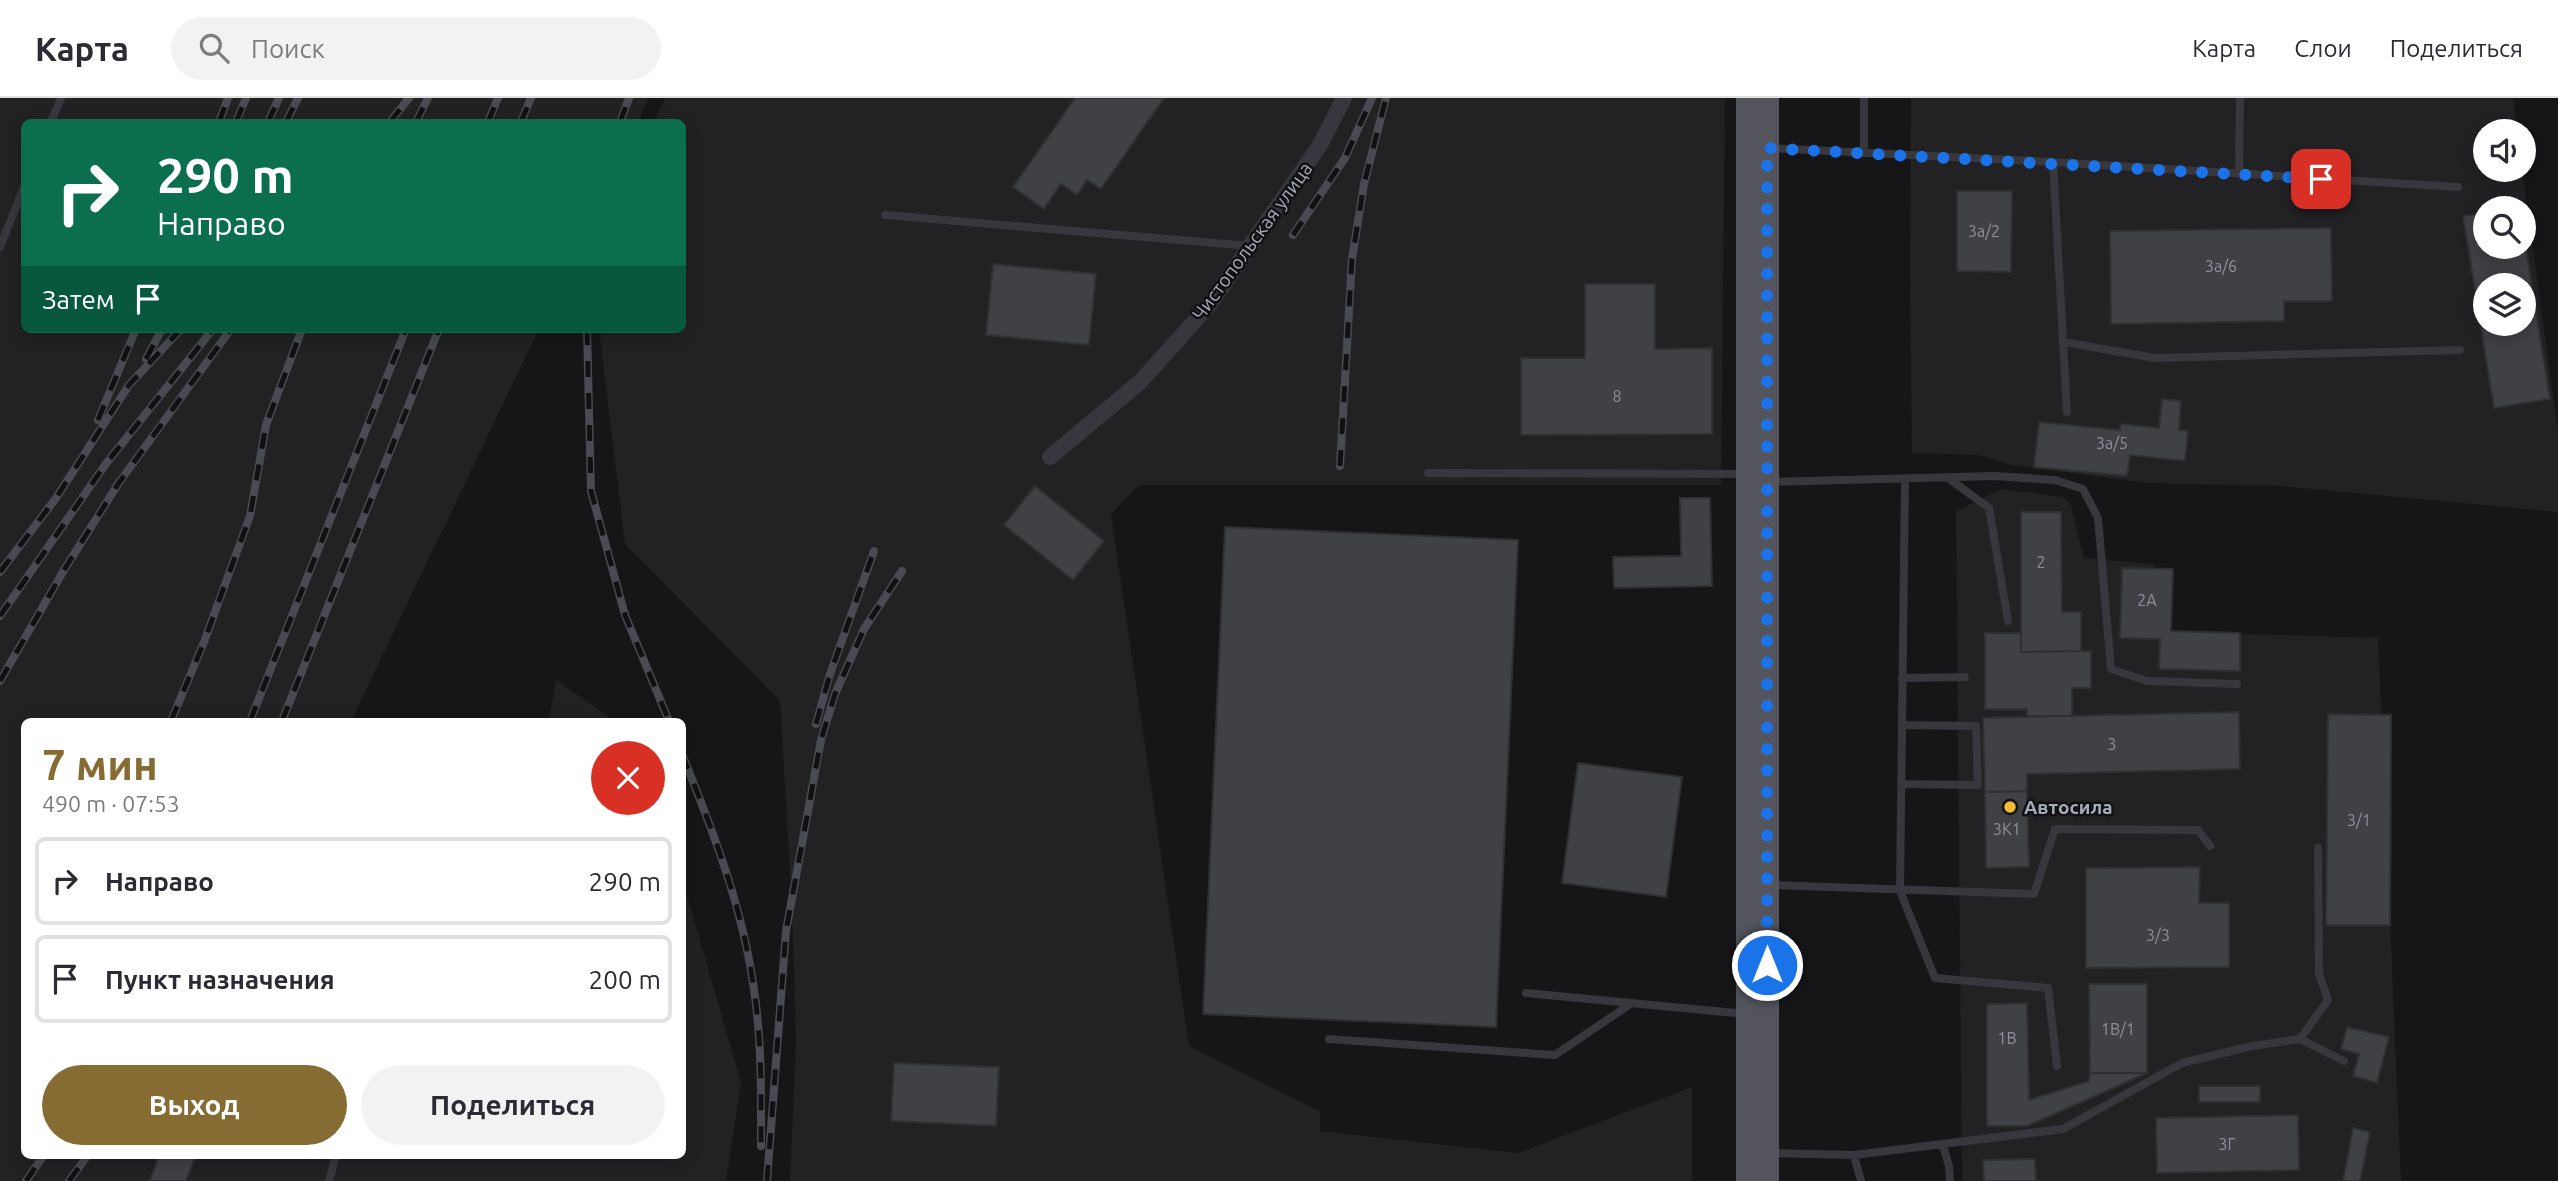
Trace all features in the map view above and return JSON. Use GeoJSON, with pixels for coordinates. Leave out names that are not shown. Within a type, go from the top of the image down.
{"type":"FeatureCollection","features":[{"type":"Feature","properties":{"kind":"main road"},"geometry":{"type":"LineString","coordinates":[[1748,98],[1757,148],[1757,478],[1747,1014],[1748,1181]]}},
{"type":"Feature","properties":{"kind":"main road"},"geometry":{"type":"LineString","coordinates":[[1757,148],[1767,98]]}},
{"type":"Feature","properties":{"kind":"main road"},"geometry":{"type":"LineString","coordinates":[[1757,478],[1767,885],[1767,1181]]}},
{"type":"Feature","properties":{"kind":"street","name":"Чистопольская улица"},"geometry":{"type":"LineString","coordinates":[[1050,457],[1140,382],[1210,304],[1321,145],[1344,98]]}},
{"type":"Feature","properties":{"kind":"lane"},"geometry":{"type":"LineString","coordinates":[[52,119],[61,98]]}},
{"type":"Feature","properties":{"kind":"lane"},"geometry":{"type":"LineString","coordinates":[[1864,98],[1864,153]]}},
{"type":"Feature","properties":{"kind":"lane"},"geometry":{"type":"LineString","coordinates":[[2239,174],[2240,98]]}},
{"type":"Feature","properties":{"kind":"lane"},"geometry":{"type":"LineString","coordinates":[[1757,148],[2053,162],[2458,187]]}},
{"type":"Feature","properties":{"kind":"lane"},"geometry":{"type":"LineString","coordinates":[[2053,162],[2067,412]]}},
{"type":"Feature","properties":{"kind":"lane"},"geometry":{"type":"LineString","coordinates":[[0,247],[21,194]]}},
{"type":"Feature","properties":{"kind":"lane"},"geometry":{"type":"LineString","coordinates":[[885,215],[1250,246]]}},
{"type":"Feature","properties":{"kind":"lane"},"geometry":{"type":"LineString","coordinates":[[2063,342],[2155,358],[2460,350]]}},
{"type":"Feature","properties":{"kind":"lane"},"geometry":{"type":"LineString","coordinates":[[1428,473],[1905,480],[1994,476],[2055,480],[2082,489],[2098,518],[2112,668],[2147,681],[2237,684]]}},
{"type":"Feature","properties":{"kind":"lane"},"geometry":{"type":"LineString","coordinates":[[1948,478],[1989,508],[2008,621]]}},
{"type":"Feature","properties":{"kind":"lane"},"geometry":{"type":"LineString","coordinates":[[1905,480],[1900,891],[1935,978],[2048,988],[2057,1066]]}},
{"type":"Feature","properties":{"kind":"lane"},"geometry":{"type":"LineString","coordinates":[[1902,678],[1965,677]]}},
{"type":"Feature","properties":{"kind":"lane"},"geometry":{"type":"LineString","coordinates":[[1901,784],[1978,785],[1976,726],[1902,725]]}},
{"type":"Feature","properties":{"kind":"lane"},"geometry":{"type":"LineString","coordinates":[[1767,885],[2034,894],[2055,830],[2198,830],[2210,846]]}},
{"type":"Feature","properties":{"kind":"lane"},"geometry":{"type":"LineString","coordinates":[[2300,1039],[2328,1000],[2319,974],[2319,848]]}},
{"type":"Feature","properties":{"kind":"lane"},"geometry":{"type":"LineString","coordinates":[[1526,993],[1747,1014]]}},
{"type":"Feature","properties":{"kind":"lane"},"geometry":{"type":"LineString","coordinates":[[1329,1039],[1555,1055],[1632,1003]]}},
{"type":"Feature","properties":{"kind":"lane"},"geometry":{"type":"LineString","coordinates":[[1767,1153],[1854,1155],[2063,1129],[2182,1063],[2252,1046],[2300,1039],[2344,1061]]}},
{"type":"Feature","properties":{"kind":"lane"},"geometry":{"type":"LineString","coordinates":[[1942,1145],[1949,1166],[1950,1181]]}},
{"type":"Feature","properties":{"kind":"lane"},"geometry":{"type":"LineString","coordinates":[[1854,1155],[1861,1181]]}},
{"type":"Feature","properties":{"kind":"lane"},"geometry":{"type":"LineString","coordinates":[[329,1181],[335,1159]]}},
{"type":"Feature","properties":{"kind":"shaded area"},"geometry":{"type":"Polygon","coordinates":[[[0,98],[648,98],[639,119],[21,119],[21,333],[537,333],[352,718],[21,718],[21,1159],[686,1159],[686,892],[741,1082],[726,1181],[0,1181],[0,98]]]}},
{"type":"Feature","properties":{"kind":"shaded area"},"geometry":{"type":"Polygon","coordinates":[[[665,98],[1725,98],[1721,485],[1139,485],[1111,514],[1189,1046],[1320,1111],[1320,1131],[1518,1153],[1692,1087],[1692,1181],[790,1181],[796,1041],[792,907],[780,701],[625,544],[601,333],[686,333],[686,119],[655,119],[665,98]]]}},
{"type":"Feature","properties":{"kind":"shaded area"},"geometry":{"type":"Polygon","coordinates":[[[1911,98],[2513,98],[2516,119],[2473,119],[2473,182],[2524,182],[2526,196],[2473,196],[2473,259],[2534,259],[2558,431],[2558,512],[2281,486],[2147,483],[2011,465],[1979,455],[1912,453],[1911,98]]]}},
{"type":"Feature","properties":{"kind":"shaded area"},"geometry":{"type":"Polygon","coordinates":[[[2002,489],[2063,497],[2071,505],[2084,558],[2154,564],[2152,631],[2378,638],[2401,1181],[1962,1181],[1956,511],[2002,489]]]}},
{"type":"Feature","properties":{"kind":"shaded area"},"geometry":{"type":"Polygon","coordinates":[[[556,680],[611,718],[550,718],[556,680]]]}},
{"type":"Feature","properties":{"kind":"building"},"geometry":{"type":"Polygon","coordinates":[[[1075,98],[1164,98],[1101,189],[1087,180],[1077,195],[1061,184],[1044,209],[1013,187],[1075,98]]]}},
{"type":"Feature","properties":{"kind":"building"},"geometry":{"type":"Polygon","coordinates":[[[1957,191],[2012,191],[2011,272],[1957,271],[1957,191]]]}},
{"type":"Feature","properties":{"kind":"building"},"geometry":{"type":"Polygon","coordinates":[[[2473,215],[2473,259],[2528,259],[2530,273],[2473,273],[2473,278],[2463,216],[2473,215]]]}},
{"type":"Feature","properties":{"kind":"building"},"geometry":{"type":"Polygon","coordinates":[[[2331,228],[2332,301],[2284,301],[2284,321],[2111,324],[2110,231],[2331,228]]]}},
{"type":"Feature","properties":{"kind":"building"},"geometry":{"type":"Polygon","coordinates":[[[993,264],[1096,274],[1089,345],[986,335],[993,264]]]}},
{"type":"Feature","properties":{"kind":"building"},"geometry":{"type":"Polygon","coordinates":[[[1585,284],[1655,284],[1655,349],[1712,348],[1712,434],[1521,435],[1521,358],[1585,358],[1585,284]]]}},
{"type":"Feature","properties":{"kind":"building"},"geometry":{"type":"Polygon","coordinates":[[[2536,311],[2550,399],[2494,408],[2482,336],[2536,336],[2536,311]]]}},
{"type":"Feature","properties":{"kind":"building"},"geometry":{"type":"Polygon","coordinates":[[[2162,399],[2181,401],[2179,430],[2188,431],[2185,461],[2130,455],[2127,476],[2034,467],[2039,422],[2120,430],[2120,424],[2159,428],[2162,399]]]}},
{"type":"Feature","properties":{"kind":"building"},"geometry":{"type":"Polygon","coordinates":[[[1035,486],[1104,541],[1073,580],[1004,525],[1035,486]]]}},
{"type":"Feature","properties":{"kind":"building"},"geometry":{"type":"Polygon","coordinates":[[[1680,498],[1710,498],[1712,586],[1614,588],[1613,557],[1681,556],[1680,498]]]}},
{"type":"Feature","properties":{"kind":"building"},"geometry":{"type":"Polygon","coordinates":[[[2021,512],[2061,512],[2062,612],[2081,612],[2081,651],[2021,652],[2021,512]]]}},
{"type":"Feature","properties":{"kind":"building"},"geometry":{"type":"Polygon","coordinates":[[[1225,527],[1518,540],[1496,1027],[1203,1014],[1225,527]]]}},
{"type":"Feature","properties":{"kind":"building"},"geometry":{"type":"Polygon","coordinates":[[[2122,568],[2173,569],[2171,631],[2240,633],[2240,671],[2159,669],[2160,639],[2120,638],[2122,568]]]}},
{"type":"Feature","properties":{"kind":"building"},"geometry":{"type":"Polygon","coordinates":[[[1985,633],[2021,633],[2021,652],[2091,651],[2091,688],[2072,688],[2072,716],[2027,716],[2027,709],[1985,709],[1985,633]]]}},
{"type":"Feature","properties":{"kind":"building"},"geometry":{"type":"Polygon","coordinates":[[[2239,712],[2240,769],[2027,774],[2027,791],[1985,792],[1983,718],[2239,712]]]}},
{"type":"Feature","properties":{"kind":"building"},"geometry":{"type":"Polygon","coordinates":[[[2328,714],[2391,715],[2390,925],[2326,925],[2328,714]]]}},
{"type":"Feature","properties":{"kind":"building"},"geometry":{"type":"Polygon","coordinates":[[[1578,763],[1682,777],[1666,897],[1562,883],[1578,763]]]}},
{"type":"Feature","properties":{"kind":"building"},"geometry":{"type":"Polygon","coordinates":[[[2027,791],[2029,867],[1986,868],[1985,792],[2027,791]]]}},
{"type":"Feature","properties":{"kind":"building"},"geometry":{"type":"Polygon","coordinates":[[[2200,867],[2199,903],[2229,903],[2229,967],[2086,968],[2086,868],[2200,867]]]}},
{"type":"Feature","properties":{"kind":"building"},"geometry":{"type":"Polygon","coordinates":[[[2089,984],[2147,984],[2147,1073],[2090,1073],[2089,984]]]}},
{"type":"Feature","properties":{"kind":"building"},"geometry":{"type":"Polygon","coordinates":[[[2027,1003],[2029,1100],[2089,1081],[2090,1073],[2147,1073],[2027,1126],[1987,1126],[1987,1004],[2027,1003]]]}},
{"type":"Feature","properties":{"kind":"building"},"geometry":{"type":"Polygon","coordinates":[[[2347,1027],[2389,1037],[2377,1083],[2353,1076],[2359,1054],[2341,1049],[2347,1027]]]}},
{"type":"Feature","properties":{"kind":"building"},"geometry":{"type":"Polygon","coordinates":[[[894,1063],[999,1067],[996,1126],[891,1121],[894,1063]]]}},
{"type":"Feature","properties":{"kind":"building"},"geometry":{"type":"Polygon","coordinates":[[[2199,1086],[2260,1086],[2260,1102],[2199,1102],[2199,1086]]]}},
{"type":"Feature","properties":{"kind":"building"},"geometry":{"type":"Polygon","coordinates":[[[2298,1115],[2299,1170],[2157,1173],[2156,1118],[2298,1115]]]}},
{"type":"Feature","properties":{"kind":"building"},"geometry":{"type":"Polygon","coordinates":[[[2353,1128],[2370,1132],[2360,1181],[2343,1181],[2353,1128]]]}},
{"type":"Feature","properties":{"kind":"building"},"geometry":{"type":"Polygon","coordinates":[[[158,1159],[194,1159],[186,1181],[150,1181],[158,1159]]]}},
{"type":"Feature","properties":{"kind":"building"},"geometry":{"type":"Polygon","coordinates":[[[2035,1159],[2036,1181],[1984,1181],[1983,1160],[2035,1159]]]}},
{"type":"Feature","properties":{"kind":"railway"},"geometry":{"type":"LineString","coordinates":[[220,119],[228,98]]}},
{"type":"Feature","properties":{"kind":"railway"},"geometry":{"type":"LineString","coordinates":[[237,119],[246,98]]}},
{"type":"Feature","properties":{"kind":"railway"},"geometry":{"type":"LineString","coordinates":[[269,119],[279,98]]}},
{"type":"Feature","properties":{"kind":"railway"},"geometry":{"type":"LineString","coordinates":[[288,119],[298,98]]}},
{"type":"Feature","properties":{"kind":"railway"},"geometry":{"type":"LineString","coordinates":[[392,119],[409,98]]}},
{"type":"Feature","properties":{"kind":"railway"},"geometry":{"type":"LineString","coordinates":[[418,119],[428,98]]}},
{"type":"Feature","properties":{"kind":"railway"},"geometry":{"type":"LineString","coordinates":[[489,119],[498,98]]}},
{"type":"Feature","properties":{"kind":"railway"},"geometry":{"type":"LineString","coordinates":[[522,119],[531,98]]}},
{"type":"Feature","properties":{"kind":"railway"},"geometry":{"type":"LineString","coordinates":[[621,119],[629,98]]}},
{"type":"Feature","properties":{"kind":"railway"},"geometry":{"type":"LineString","coordinates":[[1293,235],[1345,158],[1372,98]]}},
{"type":"Feature","properties":{"kind":"railway"},"geometry":{"type":"LineString","coordinates":[[1340,466],[1352,259],[1364,184],[1386,98]]}},
{"type":"Feature","properties":{"kind":"railway"},"geometry":{"type":"LineString","coordinates":[[98,420],[134,333]]}},
{"type":"Feature","properties":{"kind":"railway"},"geometry":{"type":"LineString","coordinates":[[146,359],[160,333]]}},
{"type":"Feature","properties":{"kind":"railway"},"geometry":{"type":"LineString","coordinates":[[0,572],[56,498],[129,385],[177,333]]}},
{"type":"Feature","properties":{"kind":"railway"},"geometry":{"type":"LineString","coordinates":[[0,616],[105,465],[210,333]]}},
{"type":"Feature","properties":{"kind":"railway"},"geometry":{"type":"LineString","coordinates":[[0,681],[64,570],[118,484],[228,333]]}},
{"type":"Feature","properties":{"kind":"railway"},"geometry":{"type":"LineString","coordinates":[[172,718],[204,642],[250,516],[266,425],[300,333]]}},
{"type":"Feature","properties":{"kind":"railway"},"geometry":{"type":"LineString","coordinates":[[251,718],[404,333]]}},
{"type":"Feature","properties":{"kind":"railway"},"geometry":{"type":"LineString","coordinates":[[283,718],[437,333]]}},
{"type":"Feature","properties":{"kind":"railway"},"geometry":{"type":"LineString","coordinates":[[587,333],[591,491],[625,615],[668,718]]}},
{"type":"Feature","properties":{"kind":"railway"},"geometry":{"type":"LineString","coordinates":[[816,724],[830,674],[874,551]]}},
{"type":"Feature","properties":{"kind":"railway"},"geometry":{"type":"LineString","coordinates":[[767,1181],[786,931],[821,740],[835,694],[864,629],[902,571]]}},
{"type":"Feature","properties":{"kind":"railway"},"geometry":{"type":"LineString","coordinates":[[686,764],[726,870],[749,959],[760,1048],[761,1146]]}},
{"type":"Feature","properties":{"kind":"railway"},"geometry":{"type":"LineString","coordinates":[[26,1181],[41,1159]]}},
{"type":"Feature","properties":{"kind":"railway"},"geometry":{"type":"LineString","coordinates":[[69,1181],[85,1159]]}},
{"type":"Feature","properties":{"kind":"place","name":"Автосила"},"geometry":{"type":"Point","coordinates":[2010,807]}},
{"type":"Feature","properties":{"kind":"route"},"geometry":{"type":"LineString","coordinates":[[1767,965],[1767,148],[2321,179]]}}]}
